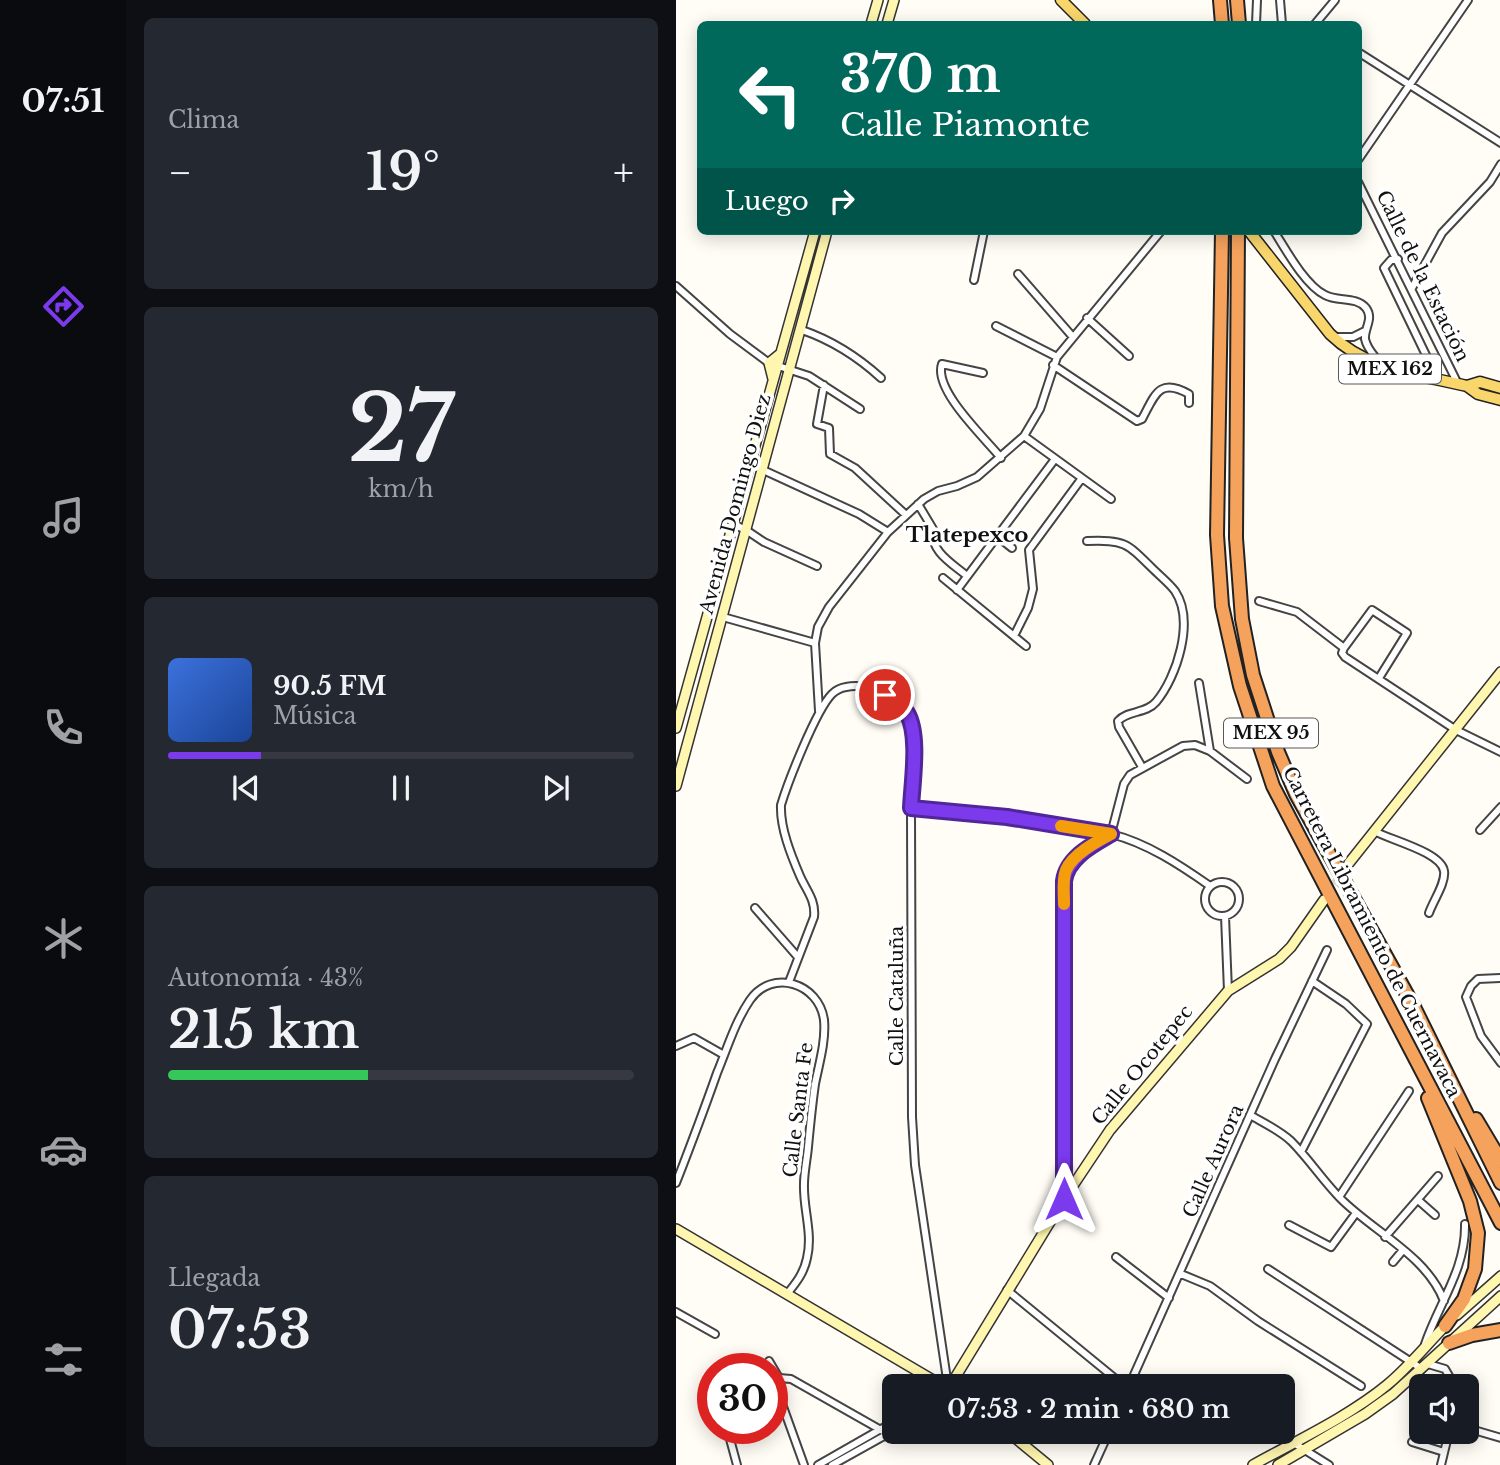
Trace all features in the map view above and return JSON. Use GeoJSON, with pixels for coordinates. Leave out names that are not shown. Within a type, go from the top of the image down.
{"type":"FeatureCollection","features":[{"type":"Feature","properties":{"kind":"highway"},"geometry":{"type":"LineString","coordinates":[[1220,0],[1222,21]]}},
{"type":"Feature","properties":{"kind":"highway"},"geometry":{"type":"LineString","coordinates":[[1237,0],[1238,21]]}},
{"type":"Feature","properties":{"kind":"highway"},"geometry":{"type":"LineString","coordinates":[[1217,235],[1222,269]]}},
{"type":"Feature","properties":{"kind":"highway","name":"Carretera Libramiento de Cuernavaca"},"geometry":{"type":"LineString","coordinates":[[1222,235],[1217,535],[1222,606],[1250,721],[1273,786],[1500,1223]]}},
{"type":"Feature","properties":{"kind":"highway","name":"Carretera Libramiento de Cuernavaca"},"geometry":{"type":"LineString","coordinates":[[1238,235],[1236,538],[1242,619],[1253,674],[1277,752],[1296,794],[1414,1007],[1500,1184]]}},
{"type":"Feature","properties":{"kind":"highway"},"geometry":{"type":"LineString","coordinates":[[1401,1030],[1408,1056],[1470,1200],[1478,1233],[1478,1251],[1464,1299],[1445,1326]]}},
{"type":"Feature","properties":{"kind":"highway"},"geometry":{"type":"LineString","coordinates":[[1438,1056],[1500,1161]]}},
{"type":"Feature","properties":{"kind":"highway"},"geometry":{"type":"LineString","coordinates":[[1449,1343],[1500,1329]]}},
{"type":"Feature","properties":{"kind":"main road"},"geometry":{"type":"LineString","coordinates":[[872,21],[878,0]]}},
{"type":"Feature","properties":{"kind":"main road"},"geometry":{"type":"LineString","coordinates":[[888,21],[895,0]]}},
{"type":"Feature","properties":{"kind":"main road"},"geometry":{"type":"LineString","coordinates":[[1061,0],[1082,21]]}},
{"type":"Feature","properties":{"kind":"main road","name":"Avenida Domingo Diez"},"geometry":{"type":"LineString","coordinates":[[677,723],[774,381],[773,366],[782,353],[814,235]]}},
{"type":"Feature","properties":{"kind":"main road","name":"Avenida Domingo Diez"},"geometry":{"type":"LineString","coordinates":[[676,786],[826,235]]}},
{"type":"Feature","properties":{"kind":"main road","name":"MEX 162"},"geometry":{"type":"LineString","coordinates":[[1252,235],[1344,348],[1384,368],[1463,385],[1478,394],[1500,400]]}},
{"type":"Feature","properties":{"kind":"main road","name":"MEX 162"},"geometry":{"type":"LineString","coordinates":[[1463,385],[1480,382],[1500,388]]}},
{"type":"Feature","properties":{"kind":"main road"},"geometry":{"type":"LineString","coordinates":[[1349,863],[1500,672]]}},
{"type":"Feature","properties":{"kind":"main road"},"geometry":{"type":"LineString","coordinates":[[686,697],[699,701]]}},
{"type":"Feature","properties":{"kind":"main road","name":"Calle Ocotepec"},"geometry":{"type":"LineString","coordinates":[[950,1374],[1110,1130],[1228,990],[1279,958],[1291,947],[1324,900]]}},
{"type":"Feature","properties":{"kind":"main road"},"geometry":{"type":"LineString","coordinates":[[676,1229],[787,1294],[914,1374]]}},
{"type":"Feature","properties":{"kind":"main road"},"geometry":{"type":"LineString","coordinates":[[1295,1442],[1372,1396],[1412,1362],[1445,1326],[1500,1276]]}},
{"type":"Feature","properties":{"kind":"main road"},"geometry":{"type":"LineString","coordinates":[[1278,1465],[1374,1408],[1425,1366],[1500,1296]]}},
{"type":"Feature","properties":{"kind":"main road"},"geometry":{"type":"LineString","coordinates":[[1462,1310],[1472,1322]]}},
{"type":"Feature","properties":{"kind":"main road"},"geometry":{"type":"LineString","coordinates":[[1023,1444],[1048,1465]]}},
{"type":"Feature","properties":{"kind":"main road"},"geometry":{"type":"LineString","coordinates":[[1253,1465],[1291,1444]]}},
{"type":"Feature","properties":{"kind":"street"},"geometry":{"type":"LineString","coordinates":[[1256,21],[1257,0]]}},
{"type":"Feature","properties":{"kind":"street"},"geometry":{"type":"LineString","coordinates":[[1280,0],[1282,21]]}},
{"type":"Feature","properties":{"kind":"street"},"geometry":{"type":"LineString","coordinates":[[1318,21],[1335,0]]}},
{"type":"Feature","properties":{"kind":"street"},"geometry":{"type":"LineString","coordinates":[[1362,154],[1468,0]]}},
{"type":"Feature","properties":{"kind":"street"},"geometry":{"type":"LineString","coordinates":[[1362,55],[1500,143]]}},
{"type":"Feature","properties":{"kind":"street"},"geometry":{"type":"LineString","coordinates":[[1412,288],[1442,233],[1490,181],[1500,164]]}},
{"type":"Feature","properties":{"kind":"street","name":"Calle de la Estación"},"geometry":{"type":"LineString","coordinates":[[1362,190],[1463,385]]}},
{"type":"Feature","properties":{"kind":"street"},"geometry":{"type":"LineString","coordinates":[[974,280],[984,235]]}},
{"type":"Feature","properties":{"kind":"street"},"geometry":{"type":"LineString","coordinates":[[676,1183],[680,1163],[724,1055],[750,1001],[761,987],[777,981],[789,982],[814,917],[815,907],[792,856],[781,806],[819,713],[815,643],[818,627],[829,607],[888,532],[906,515],[938,491],[977,477],[1024,436],[1040,409],[1057,357],[1158,235]]}},
{"type":"Feature","properties":{"kind":"street"},"geometry":{"type":"LineString","coordinates":[[1277,235],[1302,273],[1322,294],[1358,302],[1365,307],[1369,318],[1365,331],[1369,349],[1384,368]]}},
{"type":"Feature","properties":{"kind":"street"},"geometry":{"type":"LineString","coordinates":[[1398,259],[1391,260],[1384,268],[1438,380]]}},
{"type":"Feature","properties":{"kind":"street"},"geometry":{"type":"LineString","coordinates":[[1018,274],[1072,336]]}},
{"type":"Feature","properties":{"kind":"street"},"geometry":{"type":"LineString","coordinates":[[676,286],[730,334],[773,366],[809,376],[860,409]]}},
{"type":"Feature","properties":{"kind":"street"},"geometry":{"type":"LineString","coordinates":[[1087,318],[1129,356]]}},
{"type":"Feature","properties":{"kind":"street"},"geometry":{"type":"LineString","coordinates":[[996,326],[1057,357]]}},
{"type":"Feature","properties":{"kind":"street"},"geometry":{"type":"LineString","coordinates":[[802,330],[821,337],[853,356],[881,378]]}},
{"type":"Feature","properties":{"kind":"street"},"geometry":{"type":"LineString","coordinates":[[1330,334],[1349,338],[1365,331]]}},
{"type":"Feature","properties":{"kind":"street"},"geometry":{"type":"LineString","coordinates":[[983,373],[942,364],[940,372],[941,380],[952,399],[1001,458]]}},
{"type":"Feature","properties":{"kind":"street"},"geometry":{"type":"LineString","coordinates":[[1053,365],[1137,421],[1142,419],[1156,392],[1166,387],[1172,386],[1189,394],[1189,403]]}},
{"type":"Feature","properties":{"kind":"street"},"geometry":{"type":"LineString","coordinates":[[824,385],[817,424],[829,428],[830,454],[855,468],[906,515]]}},
{"type":"Feature","properties":{"kind":"street"},"geometry":{"type":"LineString","coordinates":[[1024,436],[1111,499]]}},
{"type":"Feature","properties":{"kind":"street"},"geometry":{"type":"LineString","coordinates":[[957,590],[1055,459]]}},
{"type":"Feature","properties":{"kind":"street"},"geometry":{"type":"LineString","coordinates":[[763,470],[859,514],[888,532]]}},
{"type":"Feature","properties":{"kind":"street"},"geometry":{"type":"LineString","coordinates":[[1014,636],[1028,608],[1033,589],[1029,550],[1082,478]]}},
{"type":"Feature","properties":{"kind":"street"},"geometry":{"type":"LineString","coordinates":[[918,504],[933,529],[932,537],[939,552],[967,576]]}},
{"type":"Feature","properties":{"kind":"street"},"geometry":{"type":"LineString","coordinates":[[733,524],[764,542],[817,566]]}},
{"type":"Feature","properties":{"kind":"street"},"geometry":{"type":"LineString","coordinates":[[997,536],[1012,548]]}},
{"type":"Feature","properties":{"kind":"street"},"geometry":{"type":"LineString","coordinates":[[1087,541],[1117,540],[1132,548],[1175,591],[1182,605],[1185,629],[1178,658],[1161,694],[1147,709],[1122,716],[1118,721],[1142,767]]}},
{"type":"Feature","properties":{"kind":"street"},"geometry":{"type":"LineString","coordinates":[[943,578],[1026,646]]}},
{"type":"Feature","properties":{"kind":"street"},"geometry":{"type":"LineString","coordinates":[[1259,601],[1297,612],[1344,648]]}},
{"type":"Feature","properties":{"kind":"street"},"geometry":{"type":"LineString","coordinates":[[1379,678],[1407,637],[1405,631],[1372,610],[1344,648],[1342,653],[1345,657],[1456,730],[1500,752]]}},
{"type":"Feature","properties":{"kind":"street"},"geometry":{"type":"LineString","coordinates":[[723,617],[815,643]]}},
{"type":"Feature","properties":{"kind":"street"},"geometry":{"type":"LineString","coordinates":[[1199,683],[1210,751]]}},
{"type":"Feature","properties":{"kind":"street","name":"Calle Cataluña"},"geometry":{"type":"LineString","coordinates":[[819,713],[831,695],[850,686],[868,688],[885,695],[900,704],[912,723],[913,1129],[915,1166],[941,1374]]}},
{"type":"Feature","properties":{"kind":"street"},"geometry":{"type":"LineString","coordinates":[[1064,1199],[1065,872],[1074,860],[1111,834],[1124,784],[1130,775],[1183,746],[1195,745],[1210,751],[1247,779]]}},
{"type":"Feature","properties":{"kind":"street"},"geometry":{"type":"LineString","coordinates":[[1480,830],[1500,807]]}},
{"type":"Feature","properties":{"kind":"street"},"geometry":{"type":"LineString","coordinates":[[911,808],[1007,817],[1124,837],[1177,863],[1210,886]]}},
{"type":"Feature","properties":{"kind":"street"},"geometry":{"type":"LineString","coordinates":[[1374,831],[1417,848],[1440,861],[1444,872],[1443,880],[1429,913]]}},
{"type":"Feature","properties":{"kind":"street"},"geometry":{"type":"LineString","coordinates":[[1228,883],[1237,891],[1239,904],[1231,914],[1219,916],[1208,909],[1205,897],[1210,886],[1228,883]]}},
{"type":"Feature","properties":{"kind":"street"},"geometry":{"type":"LineString","coordinates":[[755,908],[797,956]]}},
{"type":"Feature","properties":{"kind":"street"},"geometry":{"type":"LineString","coordinates":[[1225,916],[1228,990]]}},
{"type":"Feature","properties":{"kind":"street","name":"Calle Aurora"},"geometry":{"type":"LineString","coordinates":[[1134,1374],[1327,950]]}},
{"type":"Feature","properties":{"kind":"street"},"geometry":{"type":"LineString","coordinates":[[1500,978],[1478,979],[1466,997],[1481,1036],[1500,1063]]}},
{"type":"Feature","properties":{"kind":"street"},"geometry":{"type":"LineString","coordinates":[[1301,1153],[1367,1024],[1346,1004],[1312,981]]}},
{"type":"Feature","properties":{"kind":"street","name":"Calle Santa Fe"},"geometry":{"type":"LineString","coordinates":[[787,1294],[801,1276],[810,1242],[804,1185],[812,1101],[824,1036],[824,1020],[820,1007],[813,997],[789,982]]}},
{"type":"Feature","properties":{"kind":"street"},"geometry":{"type":"LineString","coordinates":[[676,1046],[694,1038],[724,1055]]}},
{"type":"Feature","properties":{"kind":"street"},"geometry":{"type":"LineString","coordinates":[[1339,1197],[1409,1091]]}},
{"type":"Feature","properties":{"kind":"street"},"geometry":{"type":"LineString","coordinates":[[1250,1115],[1276,1129],[1339,1197],[1416,1261],[1439,1287],[1444,1301]]}},
{"type":"Feature","properties":{"kind":"street"},"geometry":{"type":"LineString","coordinates":[[1385,1237],[1438,1176]]}},
{"type":"Feature","properties":{"kind":"street"},"geometry":{"type":"LineString","coordinates":[[1418,1200],[1436,1215]]}},
{"type":"Feature","properties":{"kind":"street"},"geometry":{"type":"LineString","coordinates":[[1289,1225],[1331,1247],[1356,1213]]}},
{"type":"Feature","properties":{"kind":"street"},"geometry":{"type":"LineString","coordinates":[[1423,1349],[1460,1263],[1465,1224]]}},
{"type":"Feature","properties":{"kind":"street"},"geometry":{"type":"LineString","coordinates":[[1394,1262],[1403,1250]]}},
{"type":"Feature","properties":{"kind":"street"},"geometry":{"type":"LineString","coordinates":[[1116,1257],[1169,1298]]}},
{"type":"Feature","properties":{"kind":"street"},"geometry":{"type":"LineString","coordinates":[[1268,1269],[1412,1362],[1445,1369],[1448,1374]]}},
{"type":"Feature","properties":{"kind":"street"},"geometry":{"type":"LineString","coordinates":[[1181,1274],[1210,1286],[1258,1321],[1360,1386]]}},
{"type":"Feature","properties":{"kind":"street"},"geometry":{"type":"LineString","coordinates":[[1007,1290],[1110,1374]]}},
{"type":"Feature","properties":{"kind":"street"},"geometry":{"type":"LineString","coordinates":[[676,1312],[715,1334]]}},
{"type":"Feature","properties":{"kind":"street"},"geometry":{"type":"LineString","coordinates":[[788,1379],[880,1430]]}},
{"type":"Feature","properties":{"kind":"street"},"geometry":{"type":"LineString","coordinates":[[788,1421],[804,1465]]}},
{"type":"Feature","properties":{"kind":"street"},"geometry":{"type":"LineString","coordinates":[[1479,1432],[1499,1438],[1500,1429]]}},
{"type":"Feature","properties":{"kind":"street"},"geometry":{"type":"LineString","coordinates":[[821,1464],[880,1430]]}},
{"type":"Feature","properties":{"kind":"street"},"geometry":{"type":"LineString","coordinates":[[832,1465],[882,1437]]}},
{"type":"Feature","properties":{"kind":"street"},"geometry":{"type":"LineString","coordinates":[[731,1444],[737,1465]]}},
{"type":"Feature","properties":{"kind":"street"},"geometry":{"type":"LineString","coordinates":[[1094,1465],[1104,1444]]}},
{"type":"Feature","properties":{"kind":"street"},"geometry":{"type":"LineString","coordinates":[[1295,1444],[1329,1465]]}},
{"type":"Feature","properties":{"kind":"street"},"geometry":{"type":"LineString","coordinates":[[1418,1444],[1444,1452]]}},
{"type":"Feature","properties":{"kind":"street"},"geometry":{"type":"LineString","coordinates":[[1441,1465],[1446,1444]]}},
{"type":"Feature","properties":{"kind":"tunnel"},"geometry":{"type":"LineString","coordinates":[[1327,896],[1349,863]]}},
{"type":"Feature","properties":{"kind":"slow traffic"},"geometry":{"type":"LineString","coordinates":[[1061,826],[1111,834],[1087,849],[1069,865],[1065,872],[1064,904]]}},
{"type":"Feature","properties":{"kind":"district","name":"Tlatepexco"},"geometry":{"type":"Point","coordinates":[967,535]}},
{"type":"Feature","properties":{"kind":"route"},"geometry":{"type":"LineString","coordinates":[[885,695],[900,704],[912,723],[914,740],[911,808],[1007,817],[1111,834],[1087,849],[1065,872],[1064,1199]]}}]}
